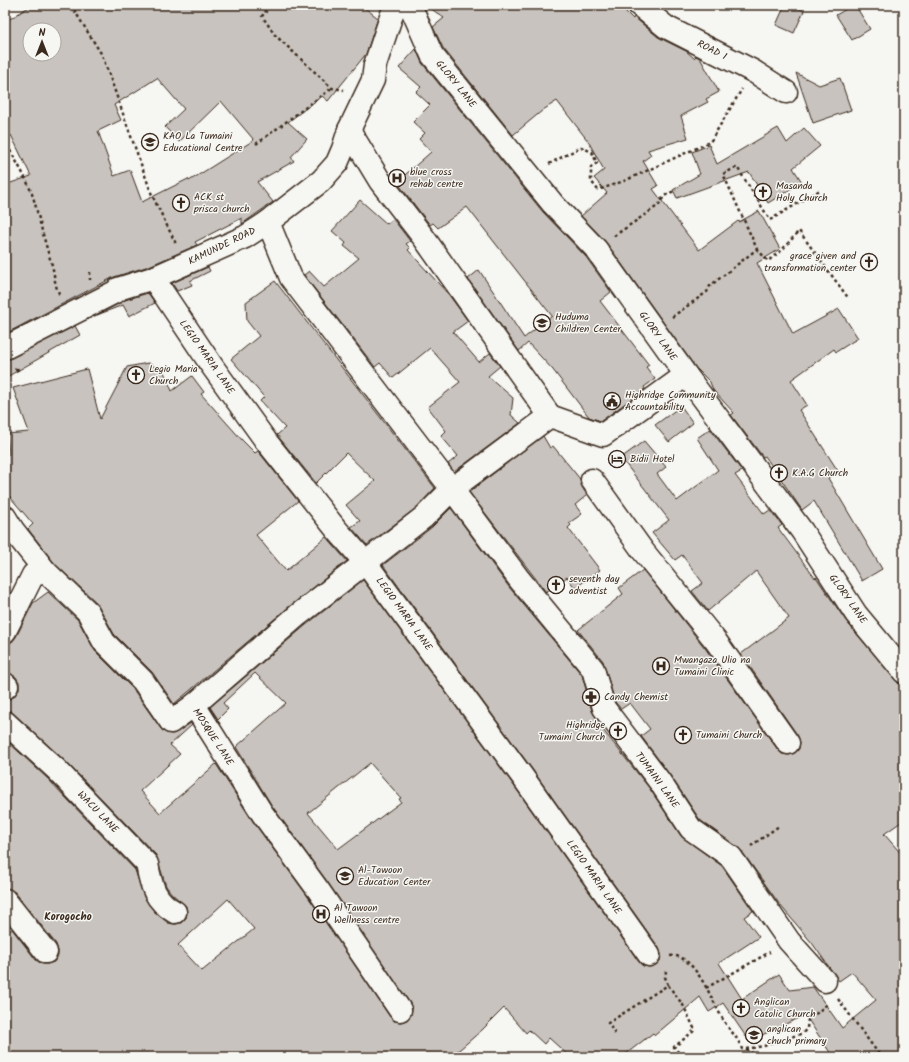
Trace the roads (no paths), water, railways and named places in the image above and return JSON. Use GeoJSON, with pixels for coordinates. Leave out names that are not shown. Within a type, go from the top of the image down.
{"type":"FeatureCollection","features":[{"type":"Feature","properties":{"kind":"street","name":"KAMUNDE ROAD"},"geometry":{"type":"LineString","coordinates":[[5,348],[117,291],[118,289],[153,278],[245,237],[268,222],[321,181],[337,163],[349,130],[372,80],[375,65],[395,5]]}},
{"type":"Feature","properties":{"kind":"street","name":"GLORY LANE"},"geometry":{"type":"LineString","coordinates":[[410,5],[432,55],[531,174],[553,204],[596,249],[686,375],[802,531],[856,614],[904,672]]}},
{"type":"Feature","properties":{"kind":"street","name":"ROAD 1"},"geometry":{"type":"LineString","coordinates":[[639,5],[666,27],[753,71],[786,92]]}},
{"type":"Feature","properties":{"kind":"street"},"geometry":{"type":"LineString","coordinates":[[349,130],[380,181],[424,238],[550,416],[603,435],[686,375]]}},
{"type":"Feature","properties":{"kind":"street","name":"TUMAINI LANE"},"geometry":{"type":"LineString","coordinates":[[268,222],[291,278],[519,579],[593,669],[604,708],[660,782],[691,829],[731,857],[789,941],[825,981]]}},
{"type":"Feature","properties":{"kind":"street","name":"LEGIO MARIA LANE"},"geometry":{"type":"LineString","coordinates":[[153,278],[212,366],[266,441],[336,529],[365,562],[522,776],[658,956]]}},
{"type":"Feature","properties":{"kind":"street"},"geometry":{"type":"LineString","coordinates":[[194,705],[298,615],[424,516],[452,489],[550,416]]}},
{"type":"Feature","properties":{"kind":"street"},"geometry":{"type":"LineString","coordinates":[[592,480],[643,550],[715,640],[788,743]]}},
{"type":"Feature","properties":{"kind":"street","name":"MOSQUE LANE"},"geometry":{"type":"LineString","coordinates":[[5,517],[13,530],[46,572],[88,612],[104,642],[143,681],[171,722],[194,705],[262,813],[319,891],[400,1010]]}},
{"type":"Feature","properties":{"kind":"street"},"geometry":{"type":"LineString","coordinates":[[5,630],[18,601],[33,575],[46,572]]}},
{"type":"Feature","properties":{"kind":"street"},"geometry":{"type":"LineString","coordinates":[[5,684],[7,686],[5,688]]}},
{"type":"Feature","properties":{"kind":"street","name":"WACU LANE"},"geometry":{"type":"LineString","coordinates":[[5,722],[57,770],[147,864],[150,883],[162,905],[175,912]]}},
{"type":"Feature","properties":{"kind":"street"},"geometry":{"type":"LineString","coordinates":[[5,900],[46,952]]}},
{"type":"Feature","properties":{"kind":"place","name":"KAO La Tumaini Educational Centre"},"geometry":{"type":"Point","coordinates":[150,142]}},
{"type":"Feature","properties":{"kind":"place","name":"blue cross rehab centre"},"geometry":{"type":"Point","coordinates":[397,178]}},
{"type":"Feature","properties":{"kind":"place","name":"Masanda Holy Church"},"geometry":{"type":"Point","coordinates":[763,192]}},
{"type":"Feature","properties":{"kind":"place","name":"ACK st prisca church"},"geometry":{"type":"Point","coordinates":[181,203]}},
{"type":"Feature","properties":{"kind":"place","name":"grace given and transformation center"},"geometry":{"type":"Point","coordinates":[869,262]}},
{"type":"Feature","properties":{"kind":"place","name":"Huduma Children Center"},"geometry":{"type":"Point","coordinates":[542,323]}},
{"type":"Feature","properties":{"kind":"place","name":"Legio Maria Church"},"geometry":{"type":"Point","coordinates":[136,375]}},
{"type":"Feature","properties":{"kind":"place","name":"Highridge Community Accountability"},"geometry":{"type":"Point","coordinates":[612,401]}},
{"type":"Feature","properties":{"kind":"place","name":"Bidii Hotel"},"geometry":{"type":"Point","coordinates":[617,459]}},
{"type":"Feature","properties":{"kind":"place","name":"K.A.G Church"},"geometry":{"type":"Point","coordinates":[779,473]}},
{"type":"Feature","properties":{"kind":"place","name":"seventh day adventist"},"geometry":{"type":"Point","coordinates":[556,585]}},
{"type":"Feature","properties":{"kind":"place","name":"Mwangaza Ulio na Tumaini Clinic"},"geometry":{"type":"Point","coordinates":[661,666]}},
{"type":"Feature","properties":{"kind":"place","name":"Candy Chemist"},"geometry":{"type":"Point","coordinates":[591,697]}},
{"type":"Feature","properties":{"kind":"place","name":"Highridge Tumaini Church"},"geometry":{"type":"Point","coordinates":[618,731]}},
{"type":"Feature","properties":{"kind":"place","name":"Tumaini Church"},"geometry":{"type":"Point","coordinates":[683,735]}},
{"type":"Feature","properties":{"kind":"place","name":"Al-Tawoon Education Center"},"geometry":{"type":"Point","coordinates":[345,876]}},
{"type":"Feature","properties":{"kind":"place","name":"Al Tawoon Wellness centre"},"geometry":{"type":"Point","coordinates":[321,914]}},
{"type":"Feature","properties":{"kind":"place","name":"Anglican Catolic Church"},"geometry":{"type":"Point","coordinates":[741,1008]}},
{"type":"Feature","properties":{"kind":"place","name":"anglican chuch primary"},"geometry":{"type":"Point","coordinates":[754,1035]}},
{"type":"Feature","properties":{"kind":"district","name":"Korogocho"},"geometry":{"type":"Point","coordinates":[68,917]}}]}
